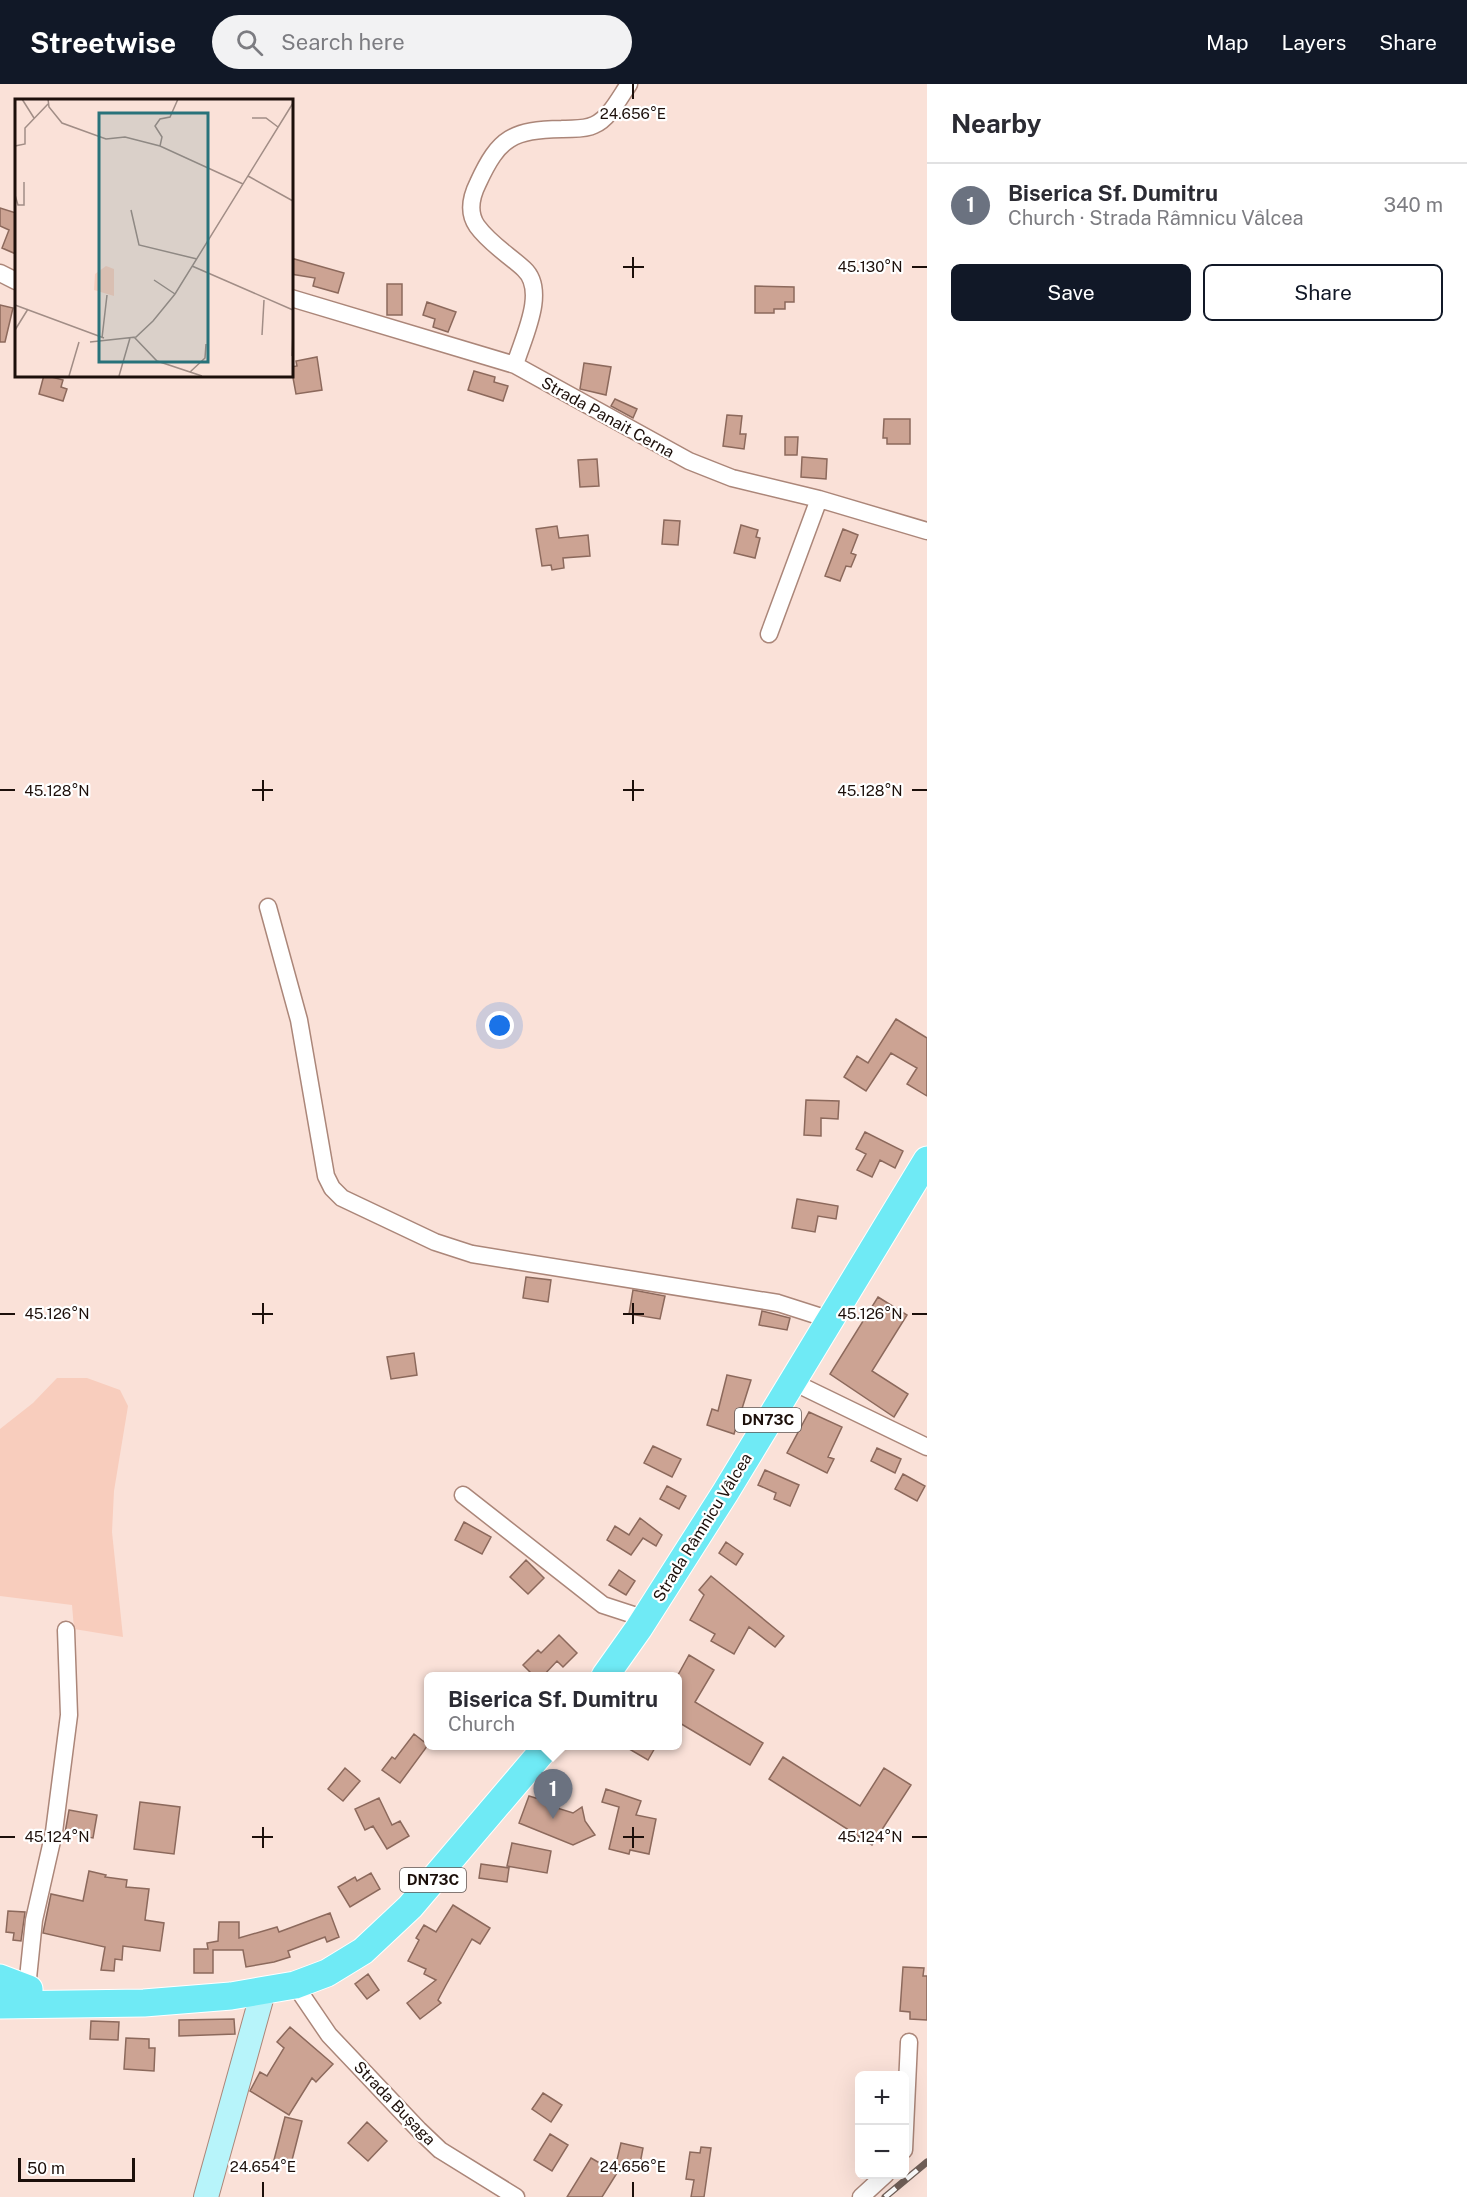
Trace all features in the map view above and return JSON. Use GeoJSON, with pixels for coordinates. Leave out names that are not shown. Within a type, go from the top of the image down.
{"type":"FeatureCollection","features":[{"type":"Feature","properties":{"kind":"main road","name":"Strada Râmnicu Vâlcea"},"geometry":{"type":"LineString","coordinates":[[608,1672],[646,1618],[927,1160]]}},
{"type":"Feature","properties":{"kind":"main road","name":"DN73C"},"geometry":{"type":"LineString","coordinates":[[0,2005],[153,2002],[263,1992],[295,1985],[346,1963],[381,1936],[459,1851],[544,1750]]}},
{"type":"Feature","properties":{"kind":"main road","name":"DN73C"},"geometry":{"type":"LineString","coordinates":[[0,1978],[28,1989],[96,2003]]}},
{"type":"Feature","properties":{"kind":"main road","name":"DN73C"},"geometry":{"type":"LineString","coordinates":[[0,1990],[28,1989]]}},
{"type":"Feature","properties":{"kind":"main road"},"geometry":{"type":"LineString","coordinates":[[207,2192],[263,1992]]}},
{"type":"Feature","properties":{"kind":"street"},"geometry":{"type":"LineString","coordinates":[[514,365],[535,296],[533,283],[525,270],[494,244],[476,225],[471,206],[474,190],[493,156],[516,134],[533,130],[586,128],[597,124],[629,84]]}},
{"type":"Feature","properties":{"kind":"street"},"geometry":{"type":"LineString","coordinates":[[0,273],[15,280]]}},
{"type":"Feature","properties":{"kind":"street","name":"Strada Panait Cerna"},"geometry":{"type":"LineString","coordinates":[[292,298],[514,365],[689,461],[732,478],[819,499],[927,531]]}},
{"type":"Feature","properties":{"kind":"street"},"geometry":{"type":"LineString","coordinates":[[768,634],[819,499]]}},
{"type":"Feature","properties":{"kind":"street"},"geometry":{"type":"LineString","coordinates":[[268,907],[299,1020],[326,1176],[332,1188],[342,1198],[435,1242],[472,1254],[778,1303],[828,1319]]}},
{"type":"Feature","properties":{"kind":"street"},"geometry":{"type":"LineString","coordinates":[[791,1382],[927,1447]]}},
{"type":"Feature","properties":{"kind":"street"},"geometry":{"type":"LineString","coordinates":[[463,1495],[603,1605],[646,1618]]}},
{"type":"Feature","properties":{"kind":"street"},"geometry":{"type":"LineString","coordinates":[[28,1989],[34,1920],[54,1832],[67,1736],[69,1714],[66,1630]]}},
{"type":"Feature","properties":{"kind":"street","name":"Strada Bușaga"},"geometry":{"type":"LineString","coordinates":[[295,1985],[329,2035],[419,2130],[440,2150],[516,2197]]}},
{"type":"Feature","properties":{"kind":"street"},"geometry":{"type":"LineString","coordinates":[[905,2125],[909,2042]]}},
{"type":"Feature","properties":{"kind":"street"},"geometry":{"type":"LineString","coordinates":[[861,2197],[881,2179]]}},
{"type":"Feature","properties":{"kind":"shaded area"},"geometry":{"type":"Polygon","coordinates":[[[57,1378],[87,1378],[120,1390],[128,1406],[114,1491],[112,1532],[123,1637],[74,1629],[72,1605],[0,1596],[0,1429],[33,1403],[57,1378]]]}},
{"type":"Feature","properties":{"kind":"building"},"geometry":{"type":"Polygon","coordinates":[[[0,208],[15,213],[15,254],[2,248],[9,230],[0,226],[0,208]]]}},
{"type":"Feature","properties":{"kind":"building"},"geometry":{"type":"Polygon","coordinates":[[[292,258],[344,273],[338,293],[313,286],[315,278],[292,274],[292,258]]]}},
{"type":"Feature","properties":{"kind":"building"},"geometry":{"type":"Polygon","coordinates":[[[387,284],[402,284],[402,315],[387,315],[387,284]]]}},
{"type":"Feature","properties":{"kind":"building"},"geometry":{"type":"Polygon","coordinates":[[[755,286],[794,287],[794,302],[785,302],[785,309],[774,309],[774,313],[755,313],[755,286]]]}},
{"type":"Feature","properties":{"kind":"building"},"geometry":{"type":"Polygon","coordinates":[[[427,302],[456,312],[448,332],[433,327],[435,319],[423,315],[427,302]]]}},
{"type":"Feature","properties":{"kind":"building"},"geometry":{"type":"Polygon","coordinates":[[[0,305],[13,308],[5,342],[0,342],[0,305]]]}},
{"type":"Feature","properties":{"kind":"building"},"geometry":{"type":"Polygon","coordinates":[[[317,357],[322,390],[296,394],[292,367],[297,366],[296,361],[317,357]]]}},
{"type":"Feature","properties":{"kind":"building"},"geometry":{"type":"Polygon","coordinates":[[[584,363],[611,367],[606,395],[580,389],[584,363]]]}},
{"type":"Feature","properties":{"kind":"building"},"geometry":{"type":"Polygon","coordinates":[[[474,371],[495,377],[494,382],[508,386],[503,401],[468,390],[474,371]]]}},
{"type":"Feature","properties":{"kind":"building"},"geometry":{"type":"Polygon","coordinates":[[[44,376],[63,380],[61,387],[67,389],[63,401],[39,394],[44,376]]]}},
{"type":"Feature","properties":{"kind":"building"},"geometry":{"type":"Polygon","coordinates":[[[615,399],[637,409],[633,418],[611,406],[615,399]]]}},
{"type":"Feature","properties":{"kind":"building"},"geometry":{"type":"Polygon","coordinates":[[[727,415],[742,416],[740,434],[746,434],[744,449],[723,446],[727,415]]]}},
{"type":"Feature","properties":{"kind":"building"},"geometry":{"type":"Polygon","coordinates":[[[884,419],[910,419],[910,444],[887,444],[887,438],[883,438],[884,419]]]}},
{"type":"Feature","properties":{"kind":"building"},"geometry":{"type":"Polygon","coordinates":[[[785,437],[798,437],[797,455],[785,455],[785,437]]]}},
{"type":"Feature","properties":{"kind":"building"},"geometry":{"type":"Polygon","coordinates":[[[802,457],[827,459],[826,479],[801,477],[802,457]]]}},
{"type":"Feature","properties":{"kind":"building"},"geometry":{"type":"Polygon","coordinates":[[[597,459],[599,486],[580,487],[578,460],[597,459]]]}},
{"type":"Feature","properties":{"kind":"building"},"geometry":{"type":"Polygon","coordinates":[[[664,520],[680,521],[678,545],[662,544],[664,520]]]}},
{"type":"Feature","properties":{"kind":"building"},"geometry":{"type":"Polygon","coordinates":[[[741,525],[758,530],[756,537],[760,538],[755,558],[734,553],[741,525]]]}},
{"type":"Feature","properties":{"kind":"building"},"geometry":{"type":"Polygon","coordinates":[[[557,526],[559,538],[588,535],[590,556],[563,558],[564,568],[552,570],[551,565],[542,566],[536,529],[557,526]]]}},
{"type":"Feature","properties":{"kind":"building"},"geometry":{"type":"Polygon","coordinates":[[[843,529],[858,535],[851,553],[856,555],[851,567],[846,566],[840,581],[825,576],[843,529]]]}},
{"type":"Feature","properties":{"kind":"building"},"geometry":{"type":"Polygon","coordinates":[[[896,1019],[927,1038],[927,1096],[907,1084],[917,1068],[891,1053],[866,1091],[844,1077],[857,1056],[868,1063],[896,1019]]]}},
{"type":"Feature","properties":{"kind":"building"},"geometry":{"type":"Polygon","coordinates":[[[806,1100],[839,1101],[838,1119],[821,1118],[821,1136],[804,1135],[806,1100]]]}},
{"type":"Feature","properties":{"kind":"building"},"geometry":{"type":"Polygon","coordinates":[[[865,1132],[903,1151],[895,1168],[880,1160],[872,1177],[857,1170],[866,1154],[856,1149],[865,1132]]]}},
{"type":"Feature","properties":{"kind":"building"},"geometry":{"type":"Polygon","coordinates":[[[797,1199],[838,1206],[836,1219],[818,1216],[815,1232],[792,1228],[797,1199]]]}},
{"type":"Feature","properties":{"kind":"building"},"geometry":{"type":"Polygon","coordinates":[[[526,1277],[551,1280],[548,1302],[523,1298],[526,1277]]]}},
{"type":"Feature","properties":{"kind":"building"},"geometry":{"type":"Polygon","coordinates":[[[633,1290],[665,1296],[660,1319],[629,1314],[633,1290]]]}},
{"type":"Feature","properties":{"kind":"building"},"geometry":{"type":"Polygon","coordinates":[[[878,1297],[907,1315],[872,1371],[908,1394],[894,1417],[830,1374],[878,1297]]]}},
{"type":"Feature","properties":{"kind":"building"},"geometry":{"type":"Polygon","coordinates":[[[762,1311],[790,1318],[787,1330],[759,1325],[762,1311]]]}},
{"type":"Feature","properties":{"kind":"building"},"geometry":{"type":"Polygon","coordinates":[[[414,1353],[417,1375],[391,1379],[387,1357],[414,1353]]]}},
{"type":"Feature","properties":{"kind":"building"},"geometry":{"type":"Polygon","coordinates":[[[727,1375],[751,1380],[734,1434],[707,1425],[712,1409],[718,1411],[727,1375]]]}},
{"type":"Feature","properties":{"kind":"building"},"geometry":{"type":"Polygon","coordinates":[[[809,1412],[842,1427],[828,1457],[834,1459],[827,1473],[787,1453],[809,1412]]]}},
{"type":"Feature","properties":{"kind":"building"},"geometry":{"type":"Polygon","coordinates":[[[653,1446],[681,1459],[672,1477],[644,1463],[653,1446]]]}},
{"type":"Feature","properties":{"kind":"building"},"geometry":{"type":"Polygon","coordinates":[[[877,1448],[901,1459],[895,1473],[871,1461],[877,1448]]]}},
{"type":"Feature","properties":{"kind":"building"},"geometry":{"type":"Polygon","coordinates":[[[765,1470],[799,1485],[790,1506],[774,1499],[776,1493],[758,1485],[765,1470]]]}},
{"type":"Feature","properties":{"kind":"building"},"geometry":{"type":"Polygon","coordinates":[[[903,1474],[925,1486],[917,1501],[895,1489],[903,1474]]]}},
{"type":"Feature","properties":{"kind":"building"},"geometry":{"type":"Polygon","coordinates":[[[667,1486],[686,1496],[679,1509],[660,1499],[667,1486]]]}},
{"type":"Feature","properties":{"kind":"building"},"geometry":{"type":"Polygon","coordinates":[[[640,1518],[662,1535],[656,1546],[643,1538],[631,1555],[607,1540],[615,1526],[629,1535],[640,1518]]]}},
{"type":"Feature","properties":{"kind":"building"},"geometry":{"type":"Polygon","coordinates":[[[464,1522],[491,1537],[482,1554],[455,1540],[464,1522]]]}},
{"type":"Feature","properties":{"kind":"building"},"geometry":{"type":"Polygon","coordinates":[[[726,1542],[743,1554],[736,1565],[719,1553],[726,1542]]]}},
{"type":"Feature","properties":{"kind":"building"},"geometry":{"type":"Polygon","coordinates":[[[526,1560],[544,1578],[528,1594],[510,1577],[526,1560]]]}},
{"type":"Feature","properties":{"kind":"building"},"geometry":{"type":"Polygon","coordinates":[[[619,1570],[635,1581],[626,1595],[609,1585],[619,1570]]]}},
{"type":"Feature","properties":{"kind":"building"},"geometry":{"type":"Polygon","coordinates":[[[711,1576],[784,1636],[775,1647],[749,1627],[734,1654],[711,1641],[715,1634],[690,1620],[704,1595],[699,1590],[711,1576]]]}},
{"type":"Feature","properties":{"kind":"building"},"geometry":{"type":"Polygon","coordinates":[[[559,1635],[577,1653],[563,1667],[557,1661],[547,1672],[530,1672],[523,1665],[538,1650],[541,1653],[559,1635]]]}},
{"type":"Feature","properties":{"kind":"building"},"geometry":{"type":"Polygon","coordinates":[[[689,1655],[714,1670],[695,1702],[763,1743],[750,1765],[682,1724],[682,1672],[680,1672],[689,1655]]]}},
{"type":"Feature","properties":{"kind":"building"},"geometry":{"type":"Polygon","coordinates":[[[414,1734],[424,1742],[424,1750],[400,1783],[382,1770],[392,1757],[395,1759],[414,1734]]]}},
{"type":"Feature","properties":{"kind":"building"},"geometry":{"type":"Polygon","coordinates":[[[631,1750],[654,1750],[648,1760],[631,1750]]]}},
{"type":"Feature","properties":{"kind":"building"},"geometry":{"type":"Polygon","coordinates":[[[783,1757],[860,1806],[884,1768],[911,1785],[872,1845],[769,1779],[783,1757]]]}},
{"type":"Feature","properties":{"kind":"building"},"geometry":{"type":"Polygon","coordinates":[[[345,1768],[360,1781],[343,1801],[328,1789],[345,1768]]]}},
{"type":"Feature","properties":{"kind":"building"},"geometry":{"type":"Polygon","coordinates":[[[606,1789],[641,1801],[636,1815],[656,1819],[649,1854],[630,1850],[629,1854],[609,1849],[619,1807],[602,1802],[606,1789]]]}},
{"type":"Feature","properties":{"kind":"building"},"geometry":{"type":"Polygon","coordinates":[[[529,1796],[556,1804],[557,1808],[573,1813],[582,1807],[585,1821],[595,1835],[573,1845],[519,1823],[529,1796]]]}},
{"type":"Feature","properties":{"kind":"building"},"geometry":{"type":"Polygon","coordinates":[[[379,1798],[392,1825],[400,1821],[409,1836],[387,1849],[373,1826],[365,1830],[355,1809],[379,1798]]]}},
{"type":"Feature","properties":{"kind":"building"},"geometry":{"type":"Polygon","coordinates":[[[140,1802],[180,1807],[174,1854],[134,1849],[140,1802]]]}},
{"type":"Feature","properties":{"kind":"building"},"geometry":{"type":"Polygon","coordinates":[[[69,1810],[97,1815],[93,1838],[65,1833],[69,1810]]]}},
{"type":"Feature","properties":{"kind":"building"},"geometry":{"type":"Polygon","coordinates":[[[512,1843],[551,1851],[547,1873],[507,1866],[512,1843]]]}},
{"type":"Feature","properties":{"kind":"building"},"geometry":{"type":"Polygon","coordinates":[[[481,1864],[509,1868],[507,1882],[479,1878],[481,1864]]]}},
{"type":"Feature","properties":{"kind":"building"},"geometry":{"type":"Polygon","coordinates":[[[89,1871],[106,1875],[105,1877],[127,1880],[126,1887],[149,1889],[145,1920],[164,1923],[160,1951],[123,1946],[122,1960],[115,1959],[114,1971],[101,1970],[105,1947],[43,1933],[51,1894],[83,1901],[89,1871]]]}},
{"type":"Feature","properties":{"kind":"building"},"geometry":{"type":"Polygon","coordinates":[[[371,1873],[380,1889],[350,1907],[338,1887],[355,1877],[357,1881],[371,1873]]]}},
{"type":"Feature","properties":{"kind":"building"},"geometry":{"type":"Polygon","coordinates":[[[453,1905],[490,1928],[480,1944],[472,1939],[438,2000],[441,2003],[420,2019],[407,2003],[436,1980],[424,1974],[426,1969],[408,1961],[419,1940],[416,1938],[424,1925],[436,1932],[453,1905]]]}},
{"type":"Feature","properties":{"kind":"building"},"geometry":{"type":"Polygon","coordinates":[[[8,1911],[25,1912],[21,1941],[13,1940],[14,1933],[6,1932],[8,1911]]]}},
{"type":"Feature","properties":{"kind":"building"},"geometry":{"type":"Polygon","coordinates":[[[330,1913],[339,1937],[327,1942],[325,1937],[288,1951],[290,1957],[246,1967],[243,1950],[213,1950],[213,1973],[194,1973],[194,1949],[208,1949],[207,1943],[218,1941],[219,1922],[239,1922],[239,1938],[277,1927],[279,1932],[330,1913]]]}},
{"type":"Feature","properties":{"kind":"building"},"geometry":{"type":"Polygon","coordinates":[[[903,1967],[924,1968],[923,1976],[927,1976],[927,2020],[910,2019],[910,2012],[900,2011],[903,1967]]]}},
{"type":"Feature","properties":{"kind":"building"},"geometry":{"type":"Polygon","coordinates":[[[368,1974],[379,1990],[367,1999],[355,1984],[368,1974]]]}},
{"type":"Feature","properties":{"kind":"building"},"geometry":{"type":"Polygon","coordinates":[[[234,2019],[235,2034],[179,2036],[179,2020],[234,2019]]]}},
{"type":"Feature","properties":{"kind":"building"},"geometry":{"type":"Polygon","coordinates":[[[91,2021],[119,2022],[118,2040],[90,2039],[91,2021]]]}},
{"type":"Feature","properties":{"kind":"building"},"geometry":{"type":"Polygon","coordinates":[[[290,2027],[333,2064],[316,2082],[312,2078],[289,2115],[250,2091],[260,2072],[267,2076],[284,2048],[277,2042],[290,2027]]]}},
{"type":"Feature","properties":{"kind":"building"},"geometry":{"type":"Polygon","coordinates":[[[126,2038],[149,2039],[149,2048],[155,2048],[154,2071],[124,2069],[126,2038]]]}},
{"type":"Feature","properties":{"kind":"building"},"geometry":{"type":"Polygon","coordinates":[[[543,2093],[562,2105],[551,2122],[532,2109],[543,2093]]]}},
{"type":"Feature","properties":{"kind":"building"},"geometry":{"type":"Polygon","coordinates":[[[285,2117],[302,2121],[291,2164],[274,2160],[285,2117]]]}},
{"type":"Feature","properties":{"kind":"building"},"geometry":{"type":"Polygon","coordinates":[[[367,2122],[387,2141],[368,2161],[348,2143],[367,2122]]]}},
{"type":"Feature","properties":{"kind":"building"},"geometry":{"type":"Polygon","coordinates":[[[550,2134],[568,2145],[552,2171],[534,2160],[550,2134]]]}},
{"type":"Feature","properties":{"kind":"building"},"geometry":{"type":"Polygon","coordinates":[[[621,2143],[643,2148],[639,2169],[616,2164],[621,2143]]]}},
{"type":"Feature","properties":{"kind":"building"},"geometry":{"type":"Polygon","coordinates":[[[701,2147],[711,2148],[704,2197],[691,2197],[694,2180],[686,2179],[690,2152],[700,2153],[701,2147]]]}},
{"type":"Feature","properties":{"kind":"building"},"geometry":{"type":"Polygon","coordinates":[[[591,2158],[617,2173],[602,2197],[567,2197],[591,2158]]]}},
{"type":"Feature","properties":{"kind":"railway"},"geometry":{"type":"LineString","coordinates":[[885,2197],[927,2162]]}},
{"type":"Feature","properties":{"kind":"place","name":"Biserica Sf. Dumitru"},"geometry":{"type":"Point","coordinates":[553,1819]}}]}
